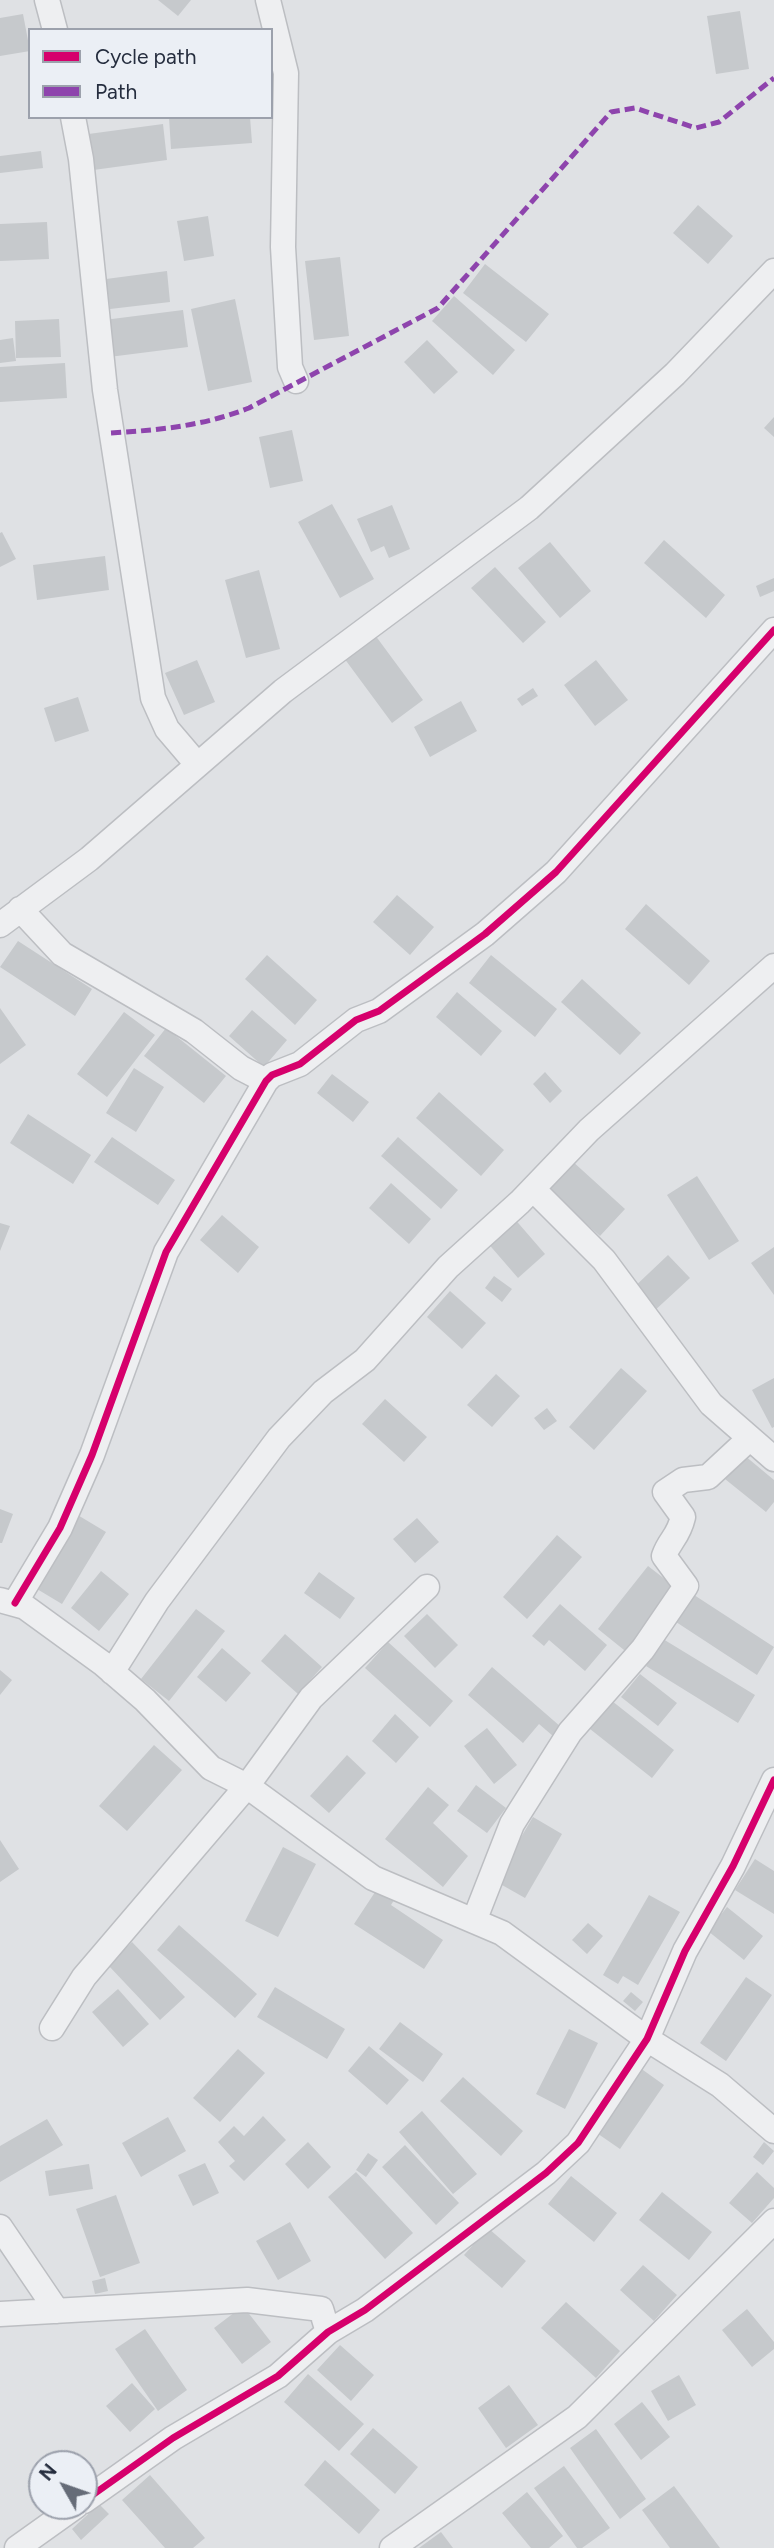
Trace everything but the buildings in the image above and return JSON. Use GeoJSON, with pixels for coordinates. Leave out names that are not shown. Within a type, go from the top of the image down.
{"type":"FeatureCollection","features":[{"type":"Feature","properties":{"kind":"street"},"geometry":{"type":"LineString","coordinates":[[47,0],[54,28]]}},
{"type":"Feature","properties":{"kind":"street"},"geometry":{"type":"LineString","coordinates":[[268,0],[286,73],[283,247],[290,367],[296,381]]}},
{"type":"Feature","properties":{"kind":"street"},"geometry":{"type":"LineString","coordinates":[[73,119],[81,159],[105,390],[153,698],[167,729],[196,763]]}},
{"type":"Feature","properties":{"kind":"street"},"geometry":{"type":"LineString","coordinates":[[0,925],[89,859],[196,763],[323,659],[392,612],[529,508],[674,374],[774,271]]}},
{"type":"Feature","properties":{"kind":"street"},"geometry":{"type":"LineString","coordinates":[[774,630],[556,872],[485,934],[379,1011],[356,1020],[300,1064],[272,1074],[266,1081],[166,1252],[92,1455],[60,1528],[7,1601],[112,1672],[145,1700],[211,1768],[247,1786],[373,1878],[502,1933],[647,2039],[720,2085],[774,2131]]}},
{"type":"Feature","properties":{"kind":"street"},"geometry":{"type":"LineString","coordinates":[[20,909],[62,954],[194,1031],[241,1068],[266,1081]]}},
{"type":"Feature","properties":{"kind":"street"},"geometry":{"type":"LineString","coordinates":[[112,1672],[157,1601],[279,1438],[323,1392],[365,1360],[448,1267],[533,1189],[589,1130],[774,966]]}},
{"type":"Feature","properties":{"kind":"street"},"geometry":{"type":"LineString","coordinates":[[533,1189],[604,1260],[711,1404],[774,1459]]}},
{"type":"Feature","properties":{"kind":"street"},"geometry":{"type":"LineString","coordinates":[[474,1921],[512,1824],[570,1732],[643,1649],[686,1586],[664,1556],[668,1545],[679,1535],[683,1517],[665,1492],[683,1480],[708,1476],[749,1438]]}},
{"type":"Feature","properties":{"kind":"street"},"geometry":{"type":"LineString","coordinates":[[52,2028],[84,1977],[247,1786],[311,1698],[427,1587]]}},
{"type":"Feature","properties":{"kind":"street"},"geometry":{"type":"LineString","coordinates":[[98,2491],[173,2438],[278,2376],[328,2332],[365,2310],[578,2143],[647,2039],[685,1951],[733,1866],[774,1780]]}},
{"type":"Feature","properties":{"kind":"street"},"geometry":{"type":"LineString","coordinates":[[392,2548],[577,2417],[774,2221]]}},
{"type":"Feature","properties":{"kind":"street"},"geometry":{"type":"LineString","coordinates":[[0,2227],[57,2311]]}},
{"type":"Feature","properties":{"kind":"street"},"geometry":{"type":"LineString","coordinates":[[0,2314],[247,2300],[321,2309],[328,2332]]}},
{"type":"Feature","properties":{"kind":"street"},"geometry":{"type":"LineString","coordinates":[[17,2548],[56,2520]]}},
{"type":"Feature","properties":{"kind":"marked path"},"geometry":{"type":"LineString","coordinates":[[111,433],[181,426],[249,408],[438,308],[611,112],[635,108],[696,128],[719,122],[774,78]]}},
{"type":"Feature","properties":{"kind":"cycle path"},"geometry":{"type":"LineString","coordinates":[[15,1603],[60,1528],[92,1455],[166,1252],[266,1081],[272,1075],[300,1064],[356,1020],[379,1011],[485,934],[556,872],[774,630]]}},
{"type":"Feature","properties":{"kind":"cycle path"},"geometry":{"type":"LineString","coordinates":[[98,2491],[173,2438],[278,2376],[328,2332],[365,2310],[546,2173],[578,2143],[647,2039],[685,1951],[733,1866],[774,1780]]}}]}
